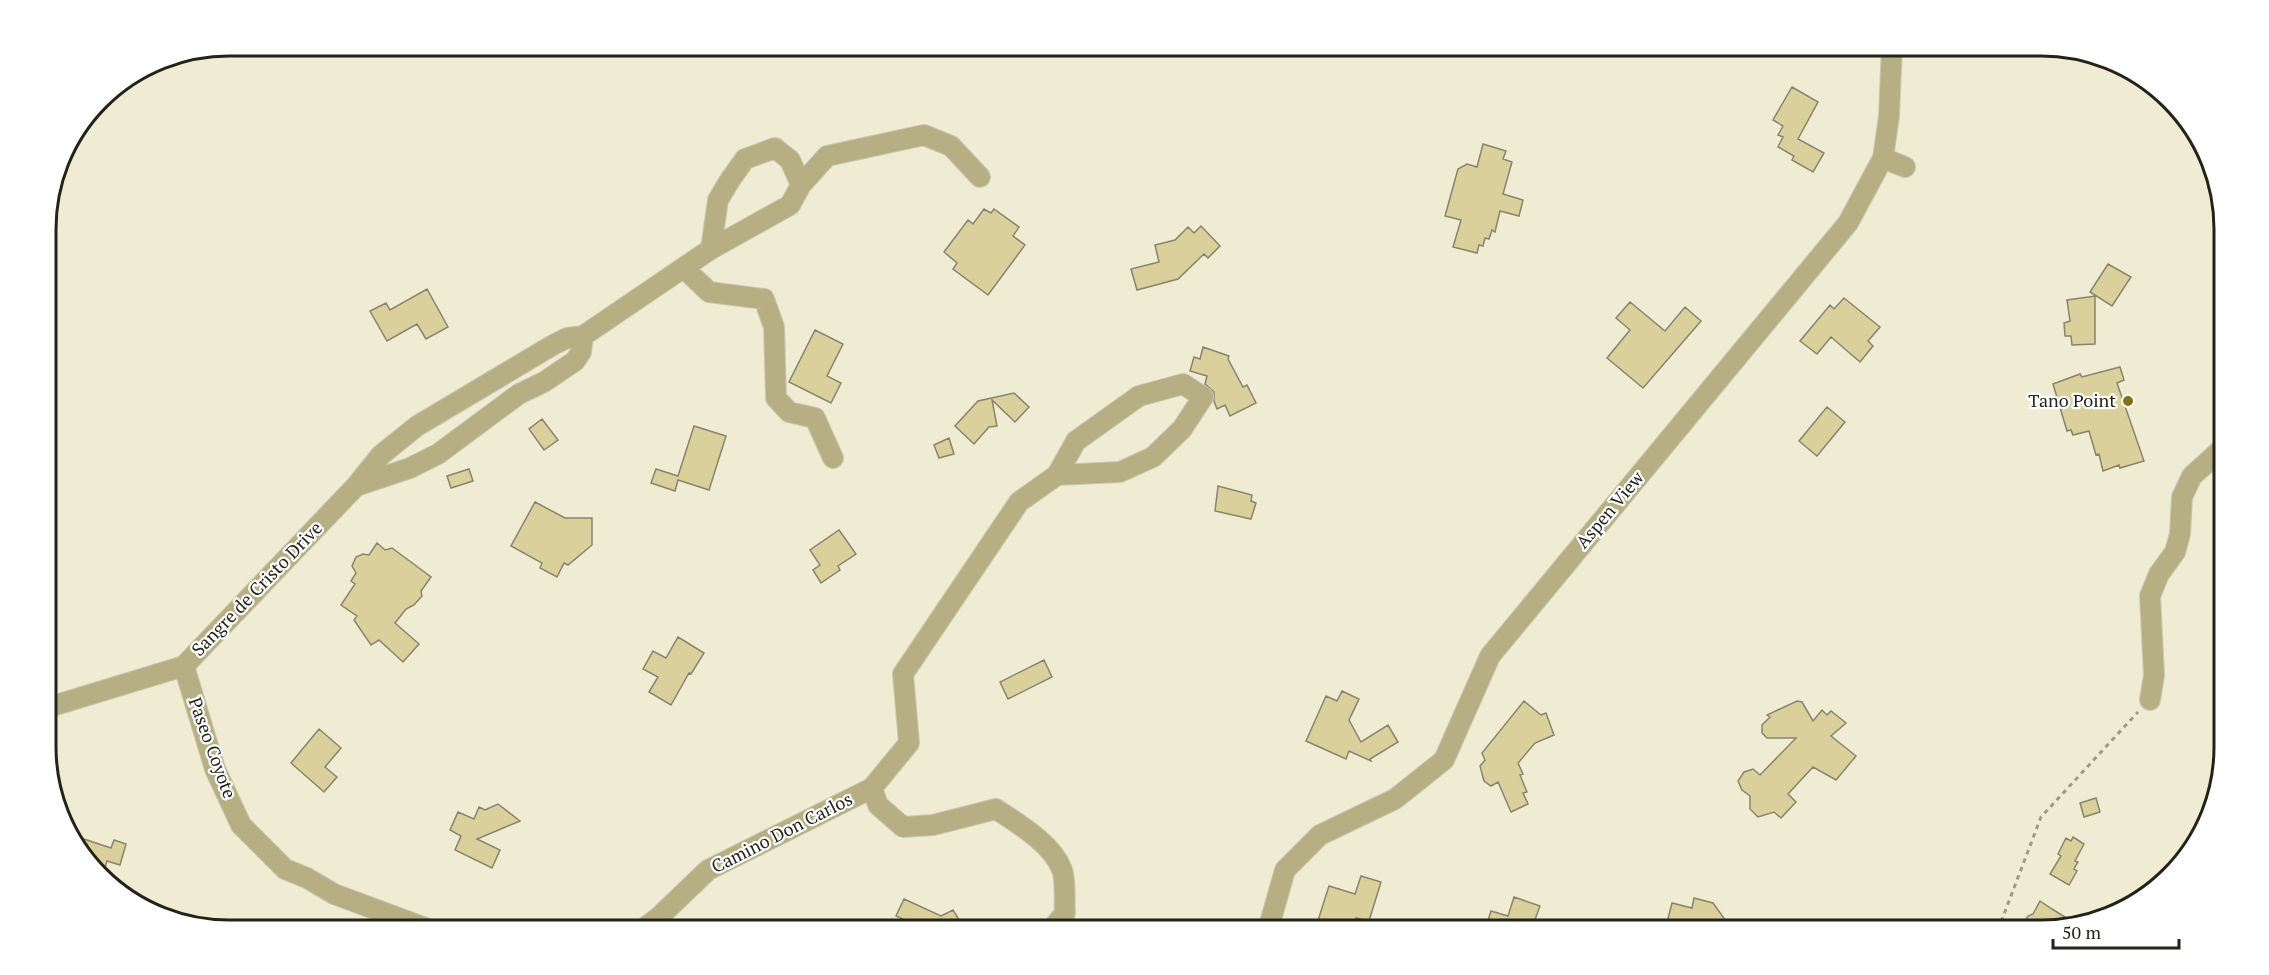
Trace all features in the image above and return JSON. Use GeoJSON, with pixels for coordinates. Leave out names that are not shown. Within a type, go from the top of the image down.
{"type":"FeatureCollection","features":[{"type":"Feature","properties":{"kind":"street","name":"Aspen View"},"geometry":{"type":"LineString","coordinates":[[1271,919],[1286,870],[1320,835],[1395,799],[1444,760],[1490,656],[1848,223],[1883,158],[1889,116],[1892,55]]}},
{"type":"Feature","properties":{"kind":"street","name":"Sangre de Cristo Drive"},"geometry":{"type":"LineString","coordinates":[[55,705],[184,666],[356,486],[381,455],[417,426],[553,345],[567,338],[583,336],[711,249],[790,205],[801,185],[826,156],[924,135],[951,146],[980,177]]}},
{"type":"Feature","properties":{"kind":"street"},"geometry":{"type":"LineString","coordinates":[[711,249],[718,200],[745,159],[775,148],[790,160],[801,185]]}},
{"type":"Feature","properties":{"kind":"street"},"geometry":{"type":"LineString","coordinates":[[1883,158],[1905,167]]}},
{"type":"Feature","properties":{"kind":"street"},"geometry":{"type":"LineString","coordinates":[[684,268],[709,292],[764,298],[774,327],[777,398],[789,412],[815,418],[832,458]]}},
{"type":"Feature","properties":{"kind":"street","name":"Sangre de Cristo Drive"},"geometry":{"type":"LineString","coordinates":[[356,486],[410,468],[438,454],[511,399],[544,382],[575,361],[581,352],[583,336]]}},
{"type":"Feature","properties":{"kind":"street"},"geometry":{"type":"LineString","coordinates":[[1058,475],[1120,472],[1153,457],[1182,429],[1203,396],[1183,384],[1139,396],[1076,441],[1058,475],[1019,502],[903,674],[909,743],[872,788],[878,805],[903,827],[933,825],[996,809],[1030,832],[1051,853],[1063,870],[1065,913],[1060,920]]}},
{"type":"Feature","properties":{"kind":"street"},"geometry":{"type":"LineString","coordinates":[[2150,700],[2154,675],[2150,597],[2159,574],[2175,552],[2180,534],[2182,497],[2192,476],[2214,456]]}},
{"type":"Feature","properties":{"kind":"street","name":"Paseo Coyote"},"geometry":{"type":"LineString","coordinates":[[184,666],[215,769],[241,825],[285,868],[334,894],[404,920]]}},
{"type":"Feature","properties":{"kind":"street","name":"Camino Don Carlos"},"geometry":{"type":"LineString","coordinates":[[655,920],[708,870],[872,788]]}},
{"type":"Feature","properties":{"kind":"path"},"geometry":{"type":"LineString","coordinates":[[2002,919],[2042,818],[2150,700]]}},
{"type":"Feature","properties":{"kind":"building"},"geometry":{"type":"Polygon","coordinates":[[[1792,87],[1818,102],[1798,139],[1824,153],[1813,172],[1792,160],[1794,156],[1778,147],[1783,137],[1778,135],[1783,126],[1773,120],[1792,87]]]}},
{"type":"Feature","properties":{"kind":"building"},"geometry":{"type":"Polygon","coordinates":[[[1483,144],[1506,151],[1503,159],[1512,162],[1503,194],[1523,200],[1519,216],[1500,211],[1495,232],[1492,230],[1489,239],[1485,238],[1483,246],[1479,245],[1477,253],[1453,247],[1461,220],[1445,216],[1458,169],[1467,164],[1477,167],[1483,144]]]}},
{"type":"Feature","properties":{"kind":"building"},"geometry":{"type":"Polygon","coordinates":[[[984,209],[991,213],[994,209],[1019,227],[1013,236],[1025,245],[988,295],[953,269],[957,263],[944,252],[968,220],[973,224],[984,209]]]}},
{"type":"Feature","properties":{"kind":"building"},"geometry":{"type":"Polygon","coordinates":[[[1201,226],[1220,246],[1208,258],[1204,254],[1178,279],[1137,290],[1131,269],[1159,262],[1155,245],[1175,240],[1188,227],[1194,233],[1201,226]]]}},
{"type":"Feature","properties":{"kind":"building"},"geometry":{"type":"Polygon","coordinates":[[[2108,264],[2131,277],[2112,306],[2090,292],[2108,264]]]}},
{"type":"Feature","properties":{"kind":"building"},"geometry":{"type":"Polygon","coordinates":[[[427,289],[448,327],[426,339],[417,324],[387,341],[370,311],[386,303],[390,310],[427,289]]]}},
{"type":"Feature","properties":{"kind":"building"},"geometry":{"type":"Polygon","coordinates":[[[2095,296],[2095,344],[2072,345],[2071,336],[2065,336],[2064,323],[2070,321],[2067,300],[2095,296]]]}},
{"type":"Feature","properties":{"kind":"building"},"geometry":{"type":"Polygon","coordinates":[[[1844,298],[1880,327],[1868,341],[1873,346],[1860,362],[1831,337],[1817,354],[1800,341],[1830,305],[1834,309],[1844,298]]]}},
{"type":"Feature","properties":{"kind":"building"},"geometry":{"type":"Polygon","coordinates":[[[1630,302],[1665,331],[1685,307],[1701,321],[1643,388],[1607,358],[1630,330],[1616,318],[1630,302]]]}},
{"type":"Feature","properties":{"kind":"building"},"geometry":{"type":"Polygon","coordinates":[[[815,330],[843,344],[827,376],[841,383],[831,403],[789,382],[815,330]]]}},
{"type":"Feature","properties":{"kind":"building"},"geometry":{"type":"Polygon","coordinates":[[[1203,347],[1229,356],[1228,359],[1243,387],[1247,385],[1256,403],[1230,416],[1225,405],[1217,409],[1214,392],[1205,384],[1207,376],[1190,371],[1194,357],[1200,359],[1203,347]]]}},
{"type":"Feature","properties":{"kind":"building"},"geometry":{"type":"Polygon","coordinates":[[[2120,367],[2124,380],[2117,383],[2144,461],[2120,468],[2119,465],[2103,471],[2099,454],[2096,455],[2089,431],[2073,435],[2071,430],[2067,431],[2053,384],[2080,374],[2082,377],[2120,367]]]}},
{"type":"Feature","properties":{"kind":"building"},"geometry":{"type":"Polygon","coordinates":[[[1014,393],[1029,407],[1015,422],[992,400],[997,426],[989,427],[974,444],[955,426],[978,401],[1014,393]]]}},
{"type":"Feature","properties":{"kind":"building"},"geometry":{"type":"Polygon","coordinates":[[[1827,407],[1845,422],[1817,456],[1799,441],[1827,407]]]}},
{"type":"Feature","properties":{"kind":"building"},"geometry":{"type":"Polygon","coordinates":[[[542,419],[558,440],[544,450],[529,429],[542,419]]]}},
{"type":"Feature","properties":{"kind":"building"},"geometry":{"type":"Polygon","coordinates":[[[694,426],[726,436],[709,490],[678,480],[675,491],[651,483],[656,469],[678,476],[694,426]]]}},
{"type":"Feature","properties":{"kind":"building"},"geometry":{"type":"Polygon","coordinates":[[[949,438],[954,454],[939,458],[934,445],[949,438]]]}},
{"type":"Feature","properties":{"kind":"building"},"geometry":{"type":"Polygon","coordinates":[[[469,469],[473,481],[451,488],[447,476],[469,469]]]}},
{"type":"Feature","properties":{"kind":"building"},"geometry":{"type":"Polygon","coordinates":[[[1218,486],[1252,495],[1251,501],[1256,503],[1251,519],[1215,511],[1218,486]]]}},
{"type":"Feature","properties":{"kind":"building"},"geometry":{"type":"Polygon","coordinates":[[[535,502],[565,518],[592,518],[592,545],[568,565],[564,563],[557,577],[540,568],[542,563],[511,546],[535,502]]]}},
{"type":"Feature","properties":{"kind":"building"},"geometry":{"type":"Polygon","coordinates":[[[839,530],[856,554],[838,566],[840,570],[821,583],[813,570],[820,565],[810,550],[839,530]]]}},
{"type":"Feature","properties":{"kind":"building"},"geometry":{"type":"Polygon","coordinates":[[[377,543],[385,550],[392,548],[431,577],[421,591],[422,596],[414,605],[406,609],[395,623],[419,644],[403,662],[379,640],[371,645],[354,620],[357,616],[341,605],[355,584],[351,581],[356,573],[352,566],[356,557],[363,554],[369,555],[377,543]]]}},
{"type":"Feature","properties":{"kind":"building"},"geometry":{"type":"Polygon","coordinates":[[[678,637],[704,653],[691,674],[689,673],[671,705],[649,692],[658,677],[643,669],[653,651],[666,658],[678,637]]]}},
{"type":"Feature","properties":{"kind":"building"},"geometry":{"type":"Polygon","coordinates":[[[1044,660],[1052,677],[1008,699],[1000,682],[1044,660]]]}},
{"type":"Feature","properties":{"kind":"building"},"geometry":{"type":"Polygon","coordinates":[[[1342,691],[1359,699],[1349,720],[1361,742],[1388,725],[1398,742],[1370,759],[1371,761],[1349,751],[1346,759],[1306,741],[1326,696],[1337,701],[1342,691]]]}},
{"type":"Feature","properties":{"kind":"building"},"geometry":{"type":"Polygon","coordinates":[[[1524,701],[1541,715],[1546,713],[1554,735],[1535,743],[1518,763],[1527,792],[1523,793],[1528,804],[1511,812],[1498,782],[1491,786],[1484,781],[1480,766],[1485,760],[1482,753],[1524,701]]]}},
{"type":"Feature","properties":{"kind":"building"},"geometry":{"type":"Polygon","coordinates":[[[1797,701],[1802,702],[1813,721],[1822,710],[1827,715],[1831,711],[1846,723],[1831,736],[1856,756],[1836,780],[1813,767],[1788,794],[1796,802],[1781,818],[1774,812],[1758,817],[1750,809],[1750,796],[1742,790],[1738,781],[1744,772],[1753,769],[1760,775],[1796,738],[1767,738],[1762,733],[1762,725],[1770,717],[1767,715],[1797,701]]]}},
{"type":"Feature","properties":{"kind":"building"},"geometry":{"type":"Polygon","coordinates":[[[319,729],[341,748],[325,767],[337,777],[324,792],[291,763],[319,729]]]}},
{"type":"Feature","properties":{"kind":"building"},"geometry":{"type":"Polygon","coordinates":[[[2096,798],[2100,812],[2084,817],[2080,803],[2096,798]]]}},
{"type":"Feature","properties":{"kind":"building"},"geometry":{"type":"Polygon","coordinates":[[[498,804],[520,821],[477,839],[500,850],[492,868],[455,850],[461,836],[450,830],[458,812],[474,819],[479,807],[485,810],[498,804]]]}},
{"type":"Feature","properties":{"kind":"building"},"geometry":{"type":"Polygon","coordinates":[[[2073,837],[2084,844],[2075,861],[2078,862],[2074,869],[2077,871],[2069,885],[2050,874],[2061,856],[2058,854],[2066,838],[2071,841],[2073,837]]]}},
{"type":"Feature","properties":{"kind":"building"},"geometry":{"type":"Polygon","coordinates":[[[84,840],[111,848],[114,840],[126,844],[120,865],[107,861],[105,868],[84,840]]]}},
{"type":"Feature","properties":{"kind":"building"},"geometry":{"type":"Polygon","coordinates":[[[1361,876],[1381,882],[1370,919],[1318,919],[1329,886],[1355,894],[1361,876]]]}},
{"type":"Feature","properties":{"kind":"building"},"geometry":{"type":"Polygon","coordinates":[[[1514,897],[1540,906],[1535,919],[1488,919],[1491,911],[1508,916],[1514,897]]]}},
{"type":"Feature","properties":{"kind":"building"},"geometry":{"type":"Polygon","coordinates":[[[1694,898],[1713,903],[1725,919],[1668,919],[1672,903],[1692,908],[1694,898]]]}},
{"type":"Feature","properties":{"kind":"building"},"geometry":{"type":"Polygon","coordinates":[[[904,899],[941,916],[953,910],[959,920],[904,920],[896,916],[904,899]]]}},
{"type":"Feature","properties":{"kind":"building"},"geometry":{"type":"Polygon","coordinates":[[[2040,901],[2066,917],[2026,919],[2033,914],[2040,901]]]}},
{"type":"Feature","properties":{"kind":"place","name":"Tano Point"},"geometry":{"type":"Point","coordinates":[2128,401]}}]}
